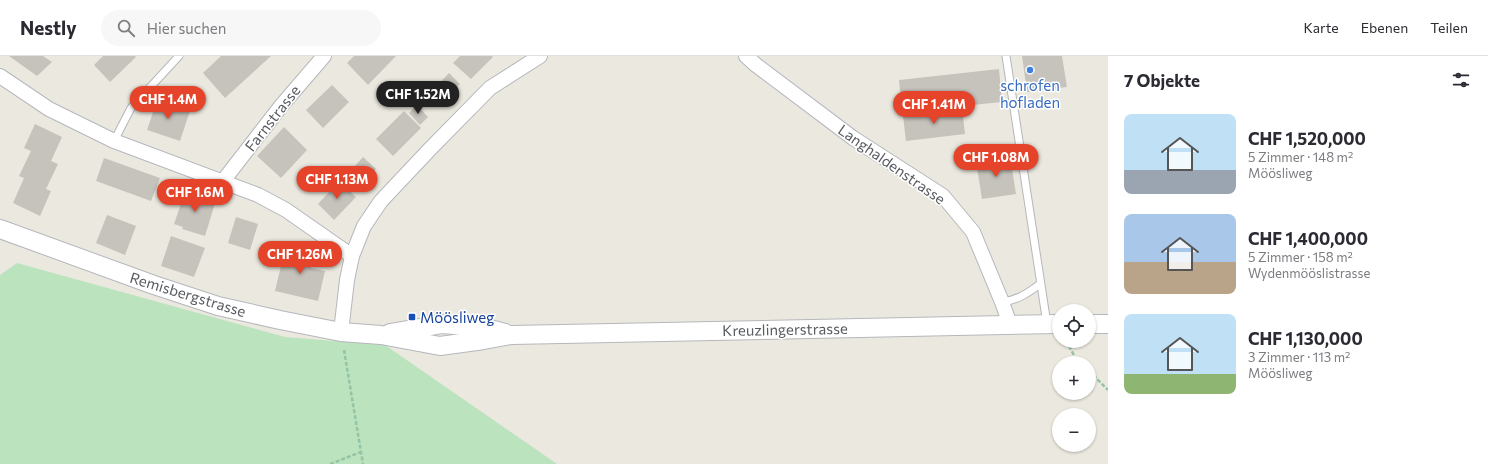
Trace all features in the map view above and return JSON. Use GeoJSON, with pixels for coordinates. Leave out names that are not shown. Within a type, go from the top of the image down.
{"type":"FeatureCollection","features":[{"type":"Feature","properties":{"kind":"street","name":"Farnstrasse"},"geometry":{"type":"LineString","coordinates":[[223,181],[281,106],[324,56]]}},
{"type":"Feature","properties":{"kind":"street"},"geometry":{"type":"LineString","coordinates":[[341,332],[347,280],[352,256],[364,226],[381,202],[430,149],[490,88],[540,56]]}},
{"type":"Feature","properties":{"kind":"street","name":"Langhaldenstrasse"},"geometry":{"type":"LineString","coordinates":[[746,56],[853,138],[943,196],[973,232],[1002,302],[1007,316],[1008,325]]}},
{"type":"Feature","properties":{"kind":"street"},"geometry":{"type":"LineString","coordinates":[[0,76],[49,109],[114,141],[258,195],[286,210],[352,256]]}},
{"type":"Feature","properties":{"kind":"street","name":"Remisbergstrasse"},"geometry":{"type":"LineString","coordinates":[[0,229],[154,285],[218,306],[280,320],[341,332],[382,335],[440,346],[511,335]]}},
{"type":"Feature","properties":{"kind":"street","name":"Kreuzlingerstrasse"},"geometry":{"type":"LineString","coordinates":[[511,335],[1052,324]]}},
{"type":"Feature","properties":{"kind":"street"},"geometry":{"type":"LineString","coordinates":[[1096,324],[1108,324]]}},
{"type":"Feature","properties":{"kind":"lane"},"geometry":{"type":"LineString","coordinates":[[114,141],[131,108],[179,56]]}},
{"type":"Feature","properties":{"kind":"lane"},"geometry":{"type":"LineString","coordinates":[[1006,56],[1040,284],[1052,321]]}},
{"type":"Feature","properties":{"kind":"lane"},"geometry":{"type":"LineString","coordinates":[[1002,302],[1014,301],[1040,284]]}},
{"type":"Feature","properties":{"kind":"path"},"geometry":{"type":"LineString","coordinates":[[341,332],[363,464]]}},
{"type":"Feature","properties":{"kind":"path"},"geometry":{"type":"LineString","coordinates":[[1096,378],[1108,390]]}},
{"type":"Feature","properties":{"kind":"path"},"geometry":{"type":"LineString","coordinates":[[330,464],[361,452]]}},
{"type":"Feature","properties":{"kind":"green space"},"geometry":{"type":"Polygon","coordinates":[[[17,263],[285,337],[385,345],[557,464],[0,464],[0,275],[17,263]]]}},
{"type":"Feature","properties":{"kind":"building"},"geometry":{"type":"Polygon","coordinates":[[[9,56],[43,56],[52,62],[37,76],[9,56]]]}},
{"type":"Feature","properties":{"kind":"building"},"geometry":{"type":"Polygon","coordinates":[[[103,56],[136,57],[110,82],[94,65],[103,56]]]}},
{"type":"Feature","properties":{"kind":"building"},"geometry":{"type":"Polygon","coordinates":[[[221,56],[271,56],[225,98],[203,73],[221,56]]]}},
{"type":"Feature","properties":{"kind":"building"},"geometry":{"type":"Polygon","coordinates":[[[354,56],[396,56],[368,85],[347,63],[354,56]]]}},
{"type":"Feature","properties":{"kind":"building"},"geometry":{"type":"Polygon","coordinates":[[[460,56],[493,57],[471,79],[453,63],[460,56]]]}},
{"type":"Feature","properties":{"kind":"building"},"geometry":{"type":"Polygon","coordinates":[[[1022,56],[1062,56],[1067,87],[1027,92],[1022,56]]]}},
{"type":"Feature","properties":{"kind":"building"},"geometry":{"type":"Polygon","coordinates":[[[999,69],[1002,102],[902,112],[899,80],[999,69]]]}},
{"type":"Feature","properties":{"kind":"building"},"geometry":{"type":"Polygon","coordinates":[[[449,73],[460,84],[443,101],[432,91],[449,73]]]}},
{"type":"Feature","properties":{"kind":"building"},"geometry":{"type":"Polygon","coordinates":[[[332,85],[349,102],[323,128],[306,110],[332,85]]]}},
{"type":"Feature","properties":{"kind":"building"},"geometry":{"type":"Polygon","coordinates":[[[157,100],[190,111],[180,141],[147,130],[157,100]]]}},
{"type":"Feature","properties":{"kind":"building"},"geometry":{"type":"Polygon","coordinates":[[[417,105],[428,117],[420,125],[409,113],[417,105]]]}},
{"type":"Feature","properties":{"kind":"building"},"geometry":{"type":"Polygon","coordinates":[[[962,108],[965,134],[906,141],[903,116],[962,108]]]}},
{"type":"Feature","properties":{"kind":"building"},"geometry":{"type":"Polygon","coordinates":[[[404,111],[421,128],[393,156],[376,139],[404,111]]]}},
{"type":"Feature","properties":{"kind":"building"},"geometry":{"type":"Polygon","coordinates":[[[35,124],[62,137],[51,161],[58,164],[46,189],[51,191],[40,216],[13,203],[24,178],[19,176],[31,151],[24,148],[35,124]]]}},
{"type":"Feature","properties":{"kind":"building"},"geometry":{"type":"Polygon","coordinates":[[[284,127],[307,150],[281,178],[257,156],[284,127]]]}},
{"type":"Feature","properties":{"kind":"building"},"geometry":{"type":"Polygon","coordinates":[[[1010,156],[1016,194],[982,199],[976,161],[1010,156]]]}},
{"type":"Feature","properties":{"kind":"building"},"geometry":{"type":"Polygon","coordinates":[[[363,157],[376,169],[365,181],[352,169],[363,157]]]}},
{"type":"Feature","properties":{"kind":"building"},"geometry":{"type":"Polygon","coordinates":[[[104,158],[160,178],[151,201],[96,181],[104,158]]]}},
{"type":"Feature","properties":{"kind":"building"},"geometry":{"type":"Polygon","coordinates":[[[339,181],[356,197],[334,220],[318,204],[339,181]]]}},
{"type":"Feature","properties":{"kind":"building"},"geometry":{"type":"Polygon","coordinates":[[[186,189],[216,200],[205,236],[182,229],[183,227],[174,224],[186,189]]]}},
{"type":"Feature","properties":{"kind":"building"},"geometry":{"type":"Polygon","coordinates":[[[107,215],[136,226],[125,255],[96,243],[107,215]]]}},
{"type":"Feature","properties":{"kind":"building"},"geometry":{"type":"Polygon","coordinates":[[[236,217],[258,224],[250,250],[228,243],[236,217]]]}},
{"type":"Feature","properties":{"kind":"building"},"geometry":{"type":"Polygon","coordinates":[[[171,236],[205,248],[194,277],[161,266],[171,236]]]}},
{"type":"Feature","properties":{"kind":"building"},"geometry":{"type":"Polygon","coordinates":[[[286,245],[315,252],[311,268],[325,271],[318,301],[275,291],[286,245]]]}},
{"type":"Feature","properties":{"kind":"place","name":"schrofen hofladen"},"geometry":{"type":"Point","coordinates":[1030,70]}},
{"type":"Feature","properties":{"kind":"place","name":"Möösliweg"},"geometry":{"type":"Point","coordinates":[412,317]}}]}
